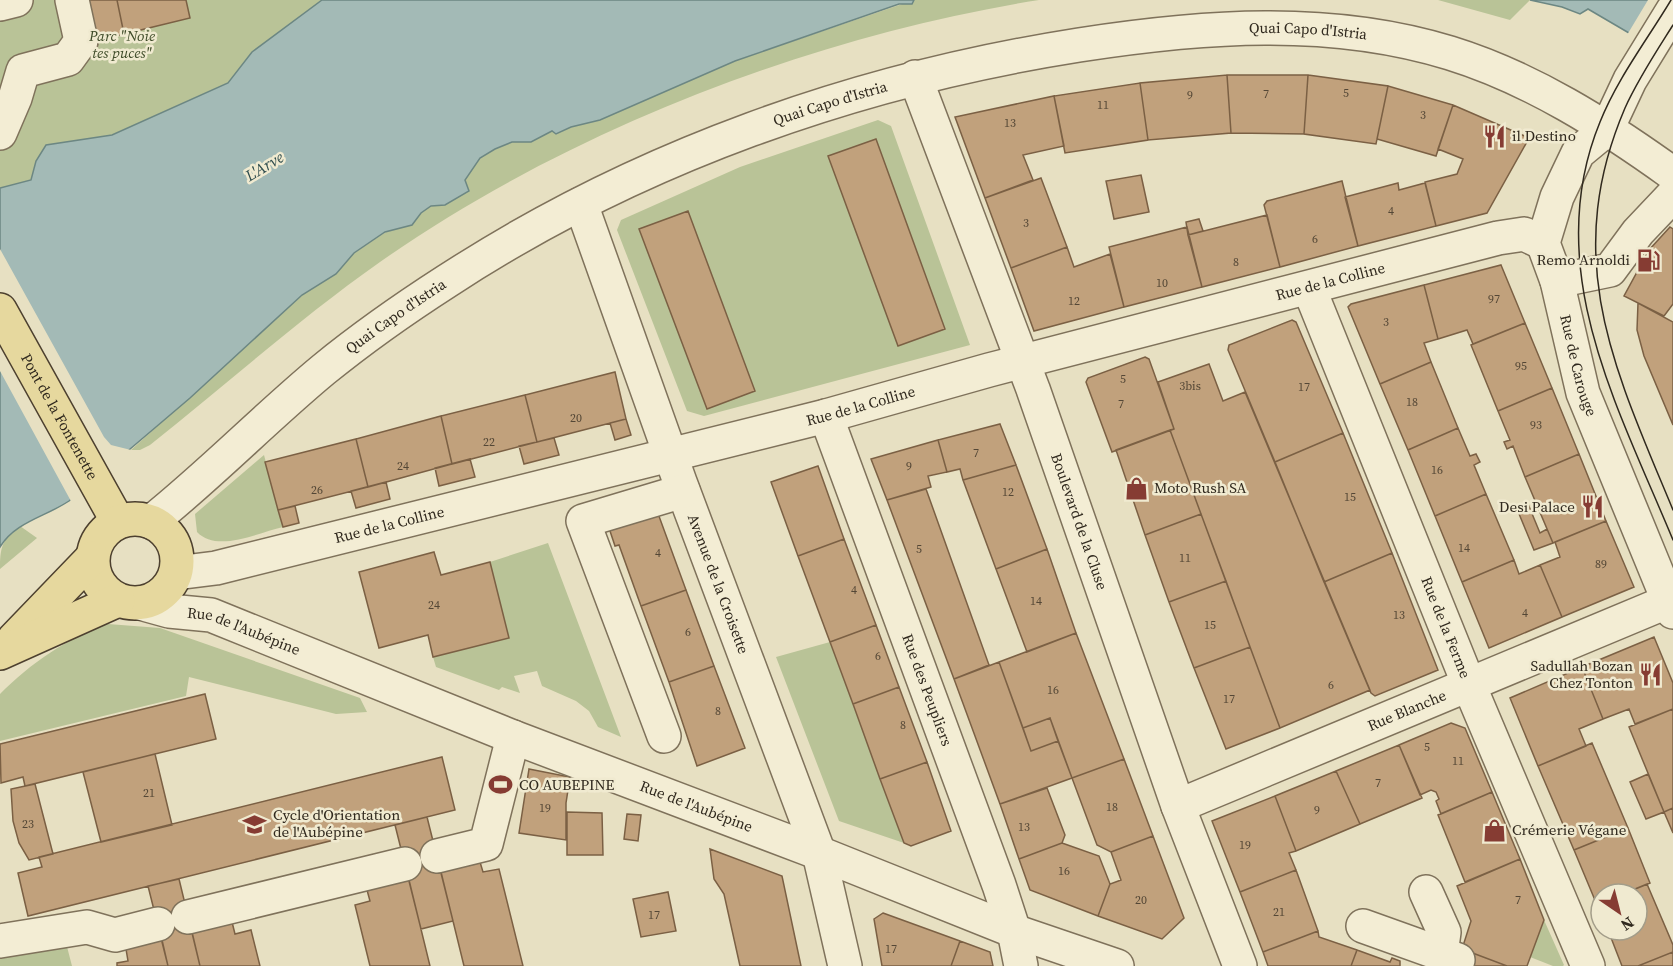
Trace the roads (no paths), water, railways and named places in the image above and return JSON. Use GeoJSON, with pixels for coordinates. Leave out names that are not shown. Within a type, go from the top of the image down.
{"type":"FeatureCollection","features":[{"type":"Feature","properties":{"kind":"main road","name":"Pont de la Fontenette"},"geometry":{"type":"LineString","coordinates":[[0,310],[118,522]]}},
{"type":"Feature","properties":{"kind":"main road"},"geometry":{"type":"LineString","coordinates":[[1,652],[129,602],[154,599],[164,592],[176,573],[177,558],[173,543],[164,530],[151,522],[134,519],[118,522],[105,531],[96,543],[92,558],[94,573],[100,586],[129,602]]}},
{"type":"Feature","properties":{"kind":"main road"},"geometry":{"type":"LineString","coordinates":[[1,652],[92,558]]}},
{"type":"Feature","properties":{"kind":"street"},"geometry":{"type":"LineString","coordinates":[[0,4],[16,0]]}},
{"type":"Feature","properties":{"kind":"street"},"geometry":{"type":"LineString","coordinates":[[0,133],[15,98],[23,71],[68,59],[81,41],[72,0]]}},
{"type":"Feature","properties":{"kind":"street"},"geometry":{"type":"LineString","coordinates":[[1543,243],[1551,213],[1578,153],[1607,129],[1630,80],[1673,10]]}},
{"type":"Feature","properties":{"kind":"street","name":"Quai Capo d'Istria"},"geometry":{"type":"LineString","coordinates":[[151,522],[193,489],[324,370],[444,282],[513,239],[581,204],[726,139],[820,104],[915,77],[1026,53],[1131,37],[1195,29],[1299,28],[1404,42],[1451,53],[1510,76],[1607,129],[1673,174]]}},
{"type":"Feature","properties":{"kind":"street","name":"Boulevard de la Cluse"},"geometry":{"type":"LineString","coordinates":[[915,77],[1022,362],[1178,806],[1240,966]]}},
{"type":"Feature","properties":{"kind":"street"},"geometry":{"type":"LineString","coordinates":[[1557,281],[1610,270],[1638,232],[1673,195]]}},
{"type":"Feature","properties":{"kind":"street","name":"Avenue de la Croisette"},"geometry":{"type":"LineString","coordinates":[[581,204],[670,456],[819,853],[845,966]]}},
{"type":"Feature","properties":{"kind":"street","name":"Rue de la Colline"},"geometry":{"type":"LineString","coordinates":[[176,573],[216,568],[670,456],[1498,238],[1524,234],[1543,243]]}},
{"type":"Feature","properties":{"kind":"street","name":"Rue de Carouge"},"geometry":{"type":"LineString","coordinates":[[1543,243],[1557,281],[1583,393],[1671,606]]}},
{"type":"Feature","properties":{"kind":"street","name":"Rue de la Ferme"},"geometry":{"type":"LineString","coordinates":[[1308,288],[1469,686],[1587,966]]}},
{"type":"Feature","properties":{"kind":"street","name":"Rue des Peupliers"},"geometry":{"type":"LineString","coordinates":[[826,416],[1014,932],[1021,966]]}},
{"type":"Feature","properties":{"kind":"street"},"geometry":{"type":"LineString","coordinates":[[664,736],[583,521],[683,491]]}},
{"type":"Feature","properties":{"kind":"street","name":"Rue de l'Aubépine"},"geometry":{"type":"LineString","coordinates":[[129,602],[169,611],[211,615],[513,737],[819,853],[1014,932],[1117,966]]}},
{"type":"Feature","properties":{"kind":"street","name":"Rue Blanche"},"geometry":{"type":"LineString","coordinates":[[1178,806],[1469,686],[1671,606]]}},
{"type":"Feature","properties":{"kind":"street"},"geometry":{"type":"LineString","coordinates":[[437,856],[486,844],[513,737]]}},
{"type":"Feature","properties":{"kind":"street"},"geometry":{"type":"LineString","coordinates":[[0,941],[87,927],[115,935],[405,864]]}},
{"type":"Feature","properties":{"kind":"street"},"geometry":{"type":"LineString","coordinates":[[1363,926],[1450,957],[1444,932],[1426,892]]}},
{"type":"Feature","properties":{"kind":"water","name":"L'Arve"},"geometry":{"type":"Polygon","coordinates":[[[322,0],[914,0],[912,4],[899,4],[735,61],[600,120],[571,127],[556,134],[552,131],[531,142],[512,142],[495,149],[480,158],[465,180],[469,191],[445,205],[431,206],[421,213],[412,225],[385,232],[354,253],[336,274],[302,295],[190,398],[69,501],[22,526],[0,547],[0,188],[31,180],[36,161],[46,145],[112,135],[228,83],[252,52],[322,0]]]}},
{"type":"Feature","properties":{"kind":"water"},"geometry":{"type":"Polygon","coordinates":[[[1530,0],[1673,0],[1629,33],[1588,9],[1580,14],[1562,7],[1530,0]]]}},
{"type":"Feature","properties":{"kind":"tram line"},"geometry":{"type":"LineString","coordinates":[[1671,0],[1624,75],[1600,122],[1584,176],[1578,230],[1582,283],[1593,336],[1610,388],[1673,540]]}},
{"type":"Feature","properties":{"kind":"tram line"},"geometry":{"type":"LineString","coordinates":[[1673,25],[1630,97],[1606,163],[1597,215],[1596,265],[1603,314],[1615,361],[1632,410],[1673,510]]}},
{"type":"Feature","properties":{"kind":"place","name":"il Destino"},"geometry":{"type":"Point","coordinates":[1494,136]}},
{"type":"Feature","properties":{"kind":"place","name":"Remo Arnoldi"},"geometry":{"type":"Point","coordinates":[1648,260]}},
{"type":"Feature","properties":{"kind":"place","name":"Moto Rush SA"},"geometry":{"type":"Point","coordinates":[1136,488]}},
{"type":"Feature","properties":{"kind":"place","name":"Desi Palace"},"geometry":{"type":"Point","coordinates":[1593,507]}},
{"type":"Feature","properties":{"kind":"place","name":"Sadullah Bozan Chez Tonton"},"geometry":{"type":"Point","coordinates":[1651,675]}},
{"type":"Feature","properties":{"kind":"place","name":"CO AUBEPINE"},"geometry":{"type":"Point","coordinates":[501,785]}},
{"type":"Feature","properties":{"kind":"place","name":"Cycle d'Orientation de l'Aubépine"},"geometry":{"type":"Point","coordinates":[255,824]}},
{"type":"Feature","properties":{"kind":"place","name":"Crémerie Végane"},"geometry":{"type":"Point","coordinates":[1494,830]}},
{"type":"Feature","properties":{"kind":"park label","name":"Parc \"Noie tes puces\""},"geometry":{"type":"Point","coordinates":[122,44]}}]}
